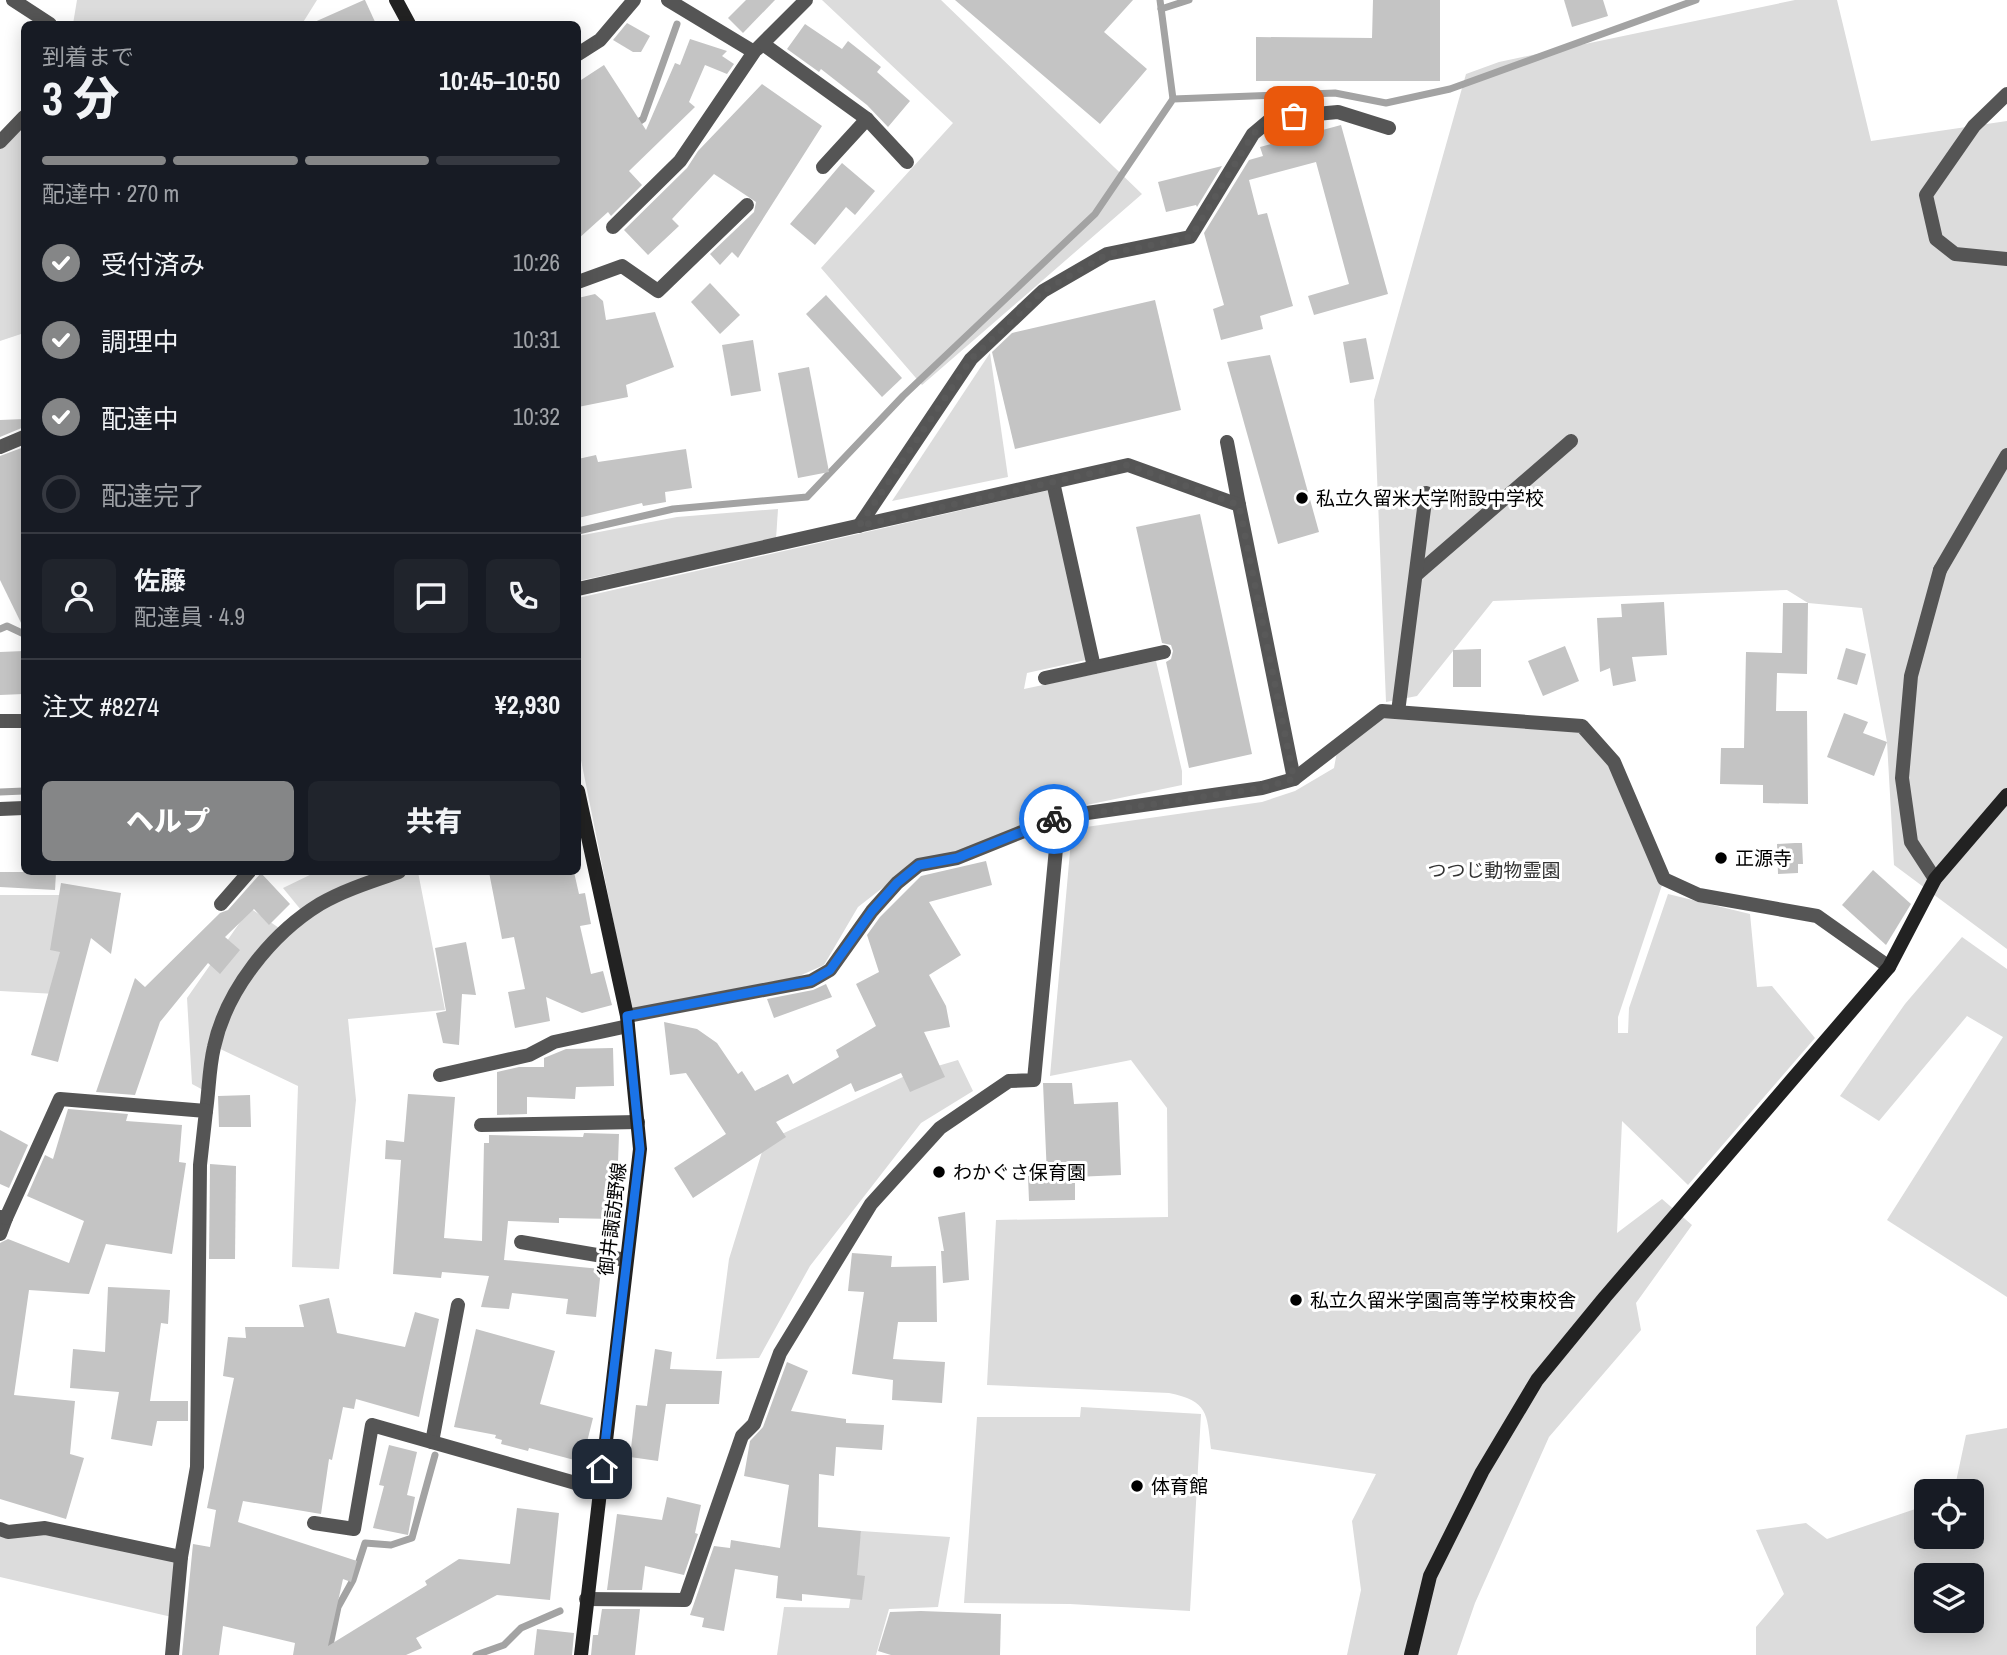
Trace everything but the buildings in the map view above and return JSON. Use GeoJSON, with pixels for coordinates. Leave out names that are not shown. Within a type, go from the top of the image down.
{"type":"FeatureCollection","features":[{"type":"Feature","properties":{"kind":"street"},"geometry":{"type":"LineString","coordinates":[[13,0],[45,21]]}},
{"type":"Feature","properties":{"kind":"street"},"geometry":{"type":"LineString","coordinates":[[396,0],[407,21]]}},
{"type":"Feature","properties":{"kind":"street"},"geometry":{"type":"LineString","coordinates":[[581,52],[600,40],[634,0]]}},
{"type":"Feature","properties":{"kind":"street"},"geometry":{"type":"LineString","coordinates":[[668,0],[758,48],[867,119],[906,162]]}},
{"type":"Feature","properties":{"kind":"street"},"geometry":{"type":"LineString","coordinates":[[613,227],[680,160],[758,48],[806,0]]}},
{"type":"Feature","properties":{"kind":"street"},"geometry":{"type":"LineString","coordinates":[[2007,94],[1974,126],[1926,195],[1936,239],[1955,254],[2007,258]]}},
{"type":"Feature","properties":{"kind":"street"},"geometry":{"type":"LineString","coordinates":[[859,526],[971,359],[1043,291],[1108,254],[1191,237],[1253,134],[1272,118],[1338,112],[1389,128]]}},
{"type":"Feature","properties":{"kind":"street"},"geometry":{"type":"LineString","coordinates":[[823,167],[867,119]]}},
{"type":"Feature","properties":{"kind":"street"},"geometry":{"type":"LineString","coordinates":[[0,142],[21,120]]}},
{"type":"Feature","properties":{"kind":"street"},"geometry":{"type":"LineString","coordinates":[[581,281],[622,266],[658,291],[747,205]]}},
{"type":"Feature","properties":{"kind":"street"},"geometry":{"type":"LineString","coordinates":[[0,447],[21,438]]}},
{"type":"Feature","properties":{"kind":"street"},"geometry":{"type":"LineString","coordinates":[[1416,575],[1571,440]]}},
{"type":"Feature","properties":{"kind":"street"},"geometry":{"type":"LineString","coordinates":[[1227,442],[1294,779]]}},
{"type":"Feature","properties":{"kind":"street"},"geometry":{"type":"LineString","coordinates":[[1935,879],[1911,842],[1902,778],[1911,676],[1940,570],[2007,455]]}},
{"type":"Feature","properties":{"kind":"street"},"geometry":{"type":"LineString","coordinates":[[581,588],[1128,465],[1239,505]]}},
{"type":"Feature","properties":{"kind":"street"},"geometry":{"type":"LineString","coordinates":[[1053,482],[1094,667]]}},
{"type":"Feature","properties":{"kind":"street"},"geometry":{"type":"LineString","coordinates":[[1398,712],[1426,493]]}},
{"type":"Feature","properties":{"kind":"street"},"geometry":{"type":"LineString","coordinates":[[1045,678],[1164,652]]}},
{"type":"Feature","properties":{"kind":"street"},"geometry":{"type":"LineString","coordinates":[[440,1075],[529,1055],[554,1042],[628,1021],[811,981],[830,970],[872,911],[897,883],[919,865],[957,858],[1059,817],[1262,788],[1294,779],[1382,711],[1582,726],[1614,762],[1664,879],[1699,895],[1817,916],[1889,967]]}},
{"type":"Feature","properties":{"kind":"street"},"geometry":{"type":"LineString","coordinates":[[0,721],[21,721]]}},
{"type":"Feature","properties":{"kind":"street"},"geometry":{"type":"LineString","coordinates":[[1411,1655],[1430,1576],[1482,1472],[1537,1380],[1889,967],[1935,879],[2007,795]]}},
{"type":"Feature","properties":{"kind":"street"},"geometry":{"type":"LineString","coordinates":[[0,809],[21,808]]}},
{"type":"Feature","properties":{"kind":"street","name":"御井諏訪野線"},"geometry":{"type":"LineString","coordinates":[[581,811],[628,1021],[640,1149],[581,1655]]}},
{"type":"Feature","properties":{"kind":"street"},"geometry":{"type":"LineString","coordinates":[[586,1599],[685,1600],[743,1436],[754,1424],[780,1353],[871,1204],[940,1128],[1009,1082],[1034,1080],[1059,817]]}},
{"type":"Feature","properties":{"kind":"street"},"geometry":{"type":"LineString","coordinates":[[221,904],[246,875]]}},
{"type":"Feature","properties":{"kind":"street"},"geometry":{"type":"LineString","coordinates":[[172,1655],[181,1557],[197,1467],[200,1165],[214,1046],[229,1004],[253,967],[282,932],[320,904],[392,875]]}},
{"type":"Feature","properties":{"kind":"street"},"geometry":{"type":"LineString","coordinates":[[0,1234],[3,1217],[60,1099],[206,1111]]}},
{"type":"Feature","properties":{"kind":"street"},"geometry":{"type":"LineString","coordinates":[[481,1125],[638,1122]]}},
{"type":"Feature","properties":{"kind":"street"},"geometry":{"type":"LineString","coordinates":[[522,1242],[626,1260]]}},
{"type":"Feature","properties":{"kind":"street"},"geometry":{"type":"LineString","coordinates":[[432,1442],[458,1305]]}},
{"type":"Feature","properties":{"kind":"street"},"geometry":{"type":"LineString","coordinates":[[314,1523],[354,1528],[372,1425],[600,1490]]}},
{"type":"Feature","properties":{"kind":"street"},"geometry":{"type":"LineString","coordinates":[[0,1529],[8,1532],[45,1528],[181,1557]]}},
{"type":"Feature","properties":{"kind":"green space"},"geometry":{"type":"Polygon","coordinates":[[[77,0],[317,0],[304,21],[74,21],[77,0]]]}},
{"type":"Feature","properties":{"kind":"green space"},"geometry":{"type":"Polygon","coordinates":[[[822,0],[941,0],[1142,194],[922,385],[821,268],[953,123],[822,0]]]}},
{"type":"Feature","properties":{"kind":"green space"},"geometry":{"type":"Polygon","coordinates":[[[1795,0],[1837,0],[1871,141],[2007,121],[2007,949],[1894,865],[1887,742],[1862,608],[1808,603],[1787,590],[1493,601],[1417,696],[1386,702],[1374,400],[1466,74],[1499,62],[1795,0]]]}},
{"type":"Feature","properties":{"kind":"green space"},"geometry":{"type":"Polygon","coordinates":[[[21,120],[21,334],[0,341],[0,142],[21,120]]]}},
{"type":"Feature","properties":{"kind":"green space"},"geometry":{"type":"Polygon","coordinates":[[[990,353],[1008,477],[892,501],[990,353]]]}},
{"type":"Feature","properties":{"kind":"green space"},"geometry":{"type":"Polygon","coordinates":[[[1050,490],[1086,660],[1027,673],[1024,689],[1156,661],[1182,771],[1182,785],[1058,811],[957,853],[917,861],[858,907],[824,965],[797,977],[631,1009],[581,760],[581,597],[1050,490]]]}},
{"type":"Feature","properties":{"kind":"green space"},"geometry":{"type":"Polygon","coordinates":[[[778,509],[776,539],[581,580],[581,535],[677,517],[778,509]]]}},
{"type":"Feature","properties":{"kind":"green space","name":"つつじ動物霊園"},"geometry":{"type":"Polygon","coordinates":[[[1382,711],[1582,726],[1614,762],[1664,879],[1618,1017],[1618,1033],[1628,1033],[1629,1008],[1668,894],[1750,914],[1757,987],[1772,986],[1815,1038],[1688,1185],[1622,1121],[1617,1233],[1662,1199],[1692,1225],[1636,1303],[1641,1330],[1549,1437],[1475,1603],[1457,1655],[1347,1655],[1361,1590],[1352,1521],[1376,1474],[1211,1449],[1203,1410],[1191,1400],[1169,1393],[987,1385],[996,1220],[1168,1217],[1167,1108],[1131,1060],[1050,1076],[1072,829],[1262,802],[1295,791],[1334,768],[1338,746],[1382,711]]]}},
{"type":"Feature","properties":{"kind":"green space"},"geometry":{"type":"Polygon","coordinates":[[[310,875],[379,875],[301,910],[283,888],[310,875]]]}},
{"type":"Feature","properties":{"kind":"green space"},"geometry":{"type":"Polygon","coordinates":[[[392,875],[419,875],[445,1010],[348,1019],[356,1100],[339,1269],[292,1267],[298,1086],[214,1046],[253,967],[320,904],[392,875]]]}},
{"type":"Feature","properties":{"kind":"green space"},"geometry":{"type":"Polygon","coordinates":[[[0,895],[70,895],[56,994],[0,991],[0,895]]]}},
{"type":"Feature","properties":{"kind":"green space"},"geometry":{"type":"Polygon","coordinates":[[[250,908],[279,928],[225,1003],[205,1091],[192,1084],[187,998],[250,908]]]}},
{"type":"Feature","properties":{"kind":"green space"},"geometry":{"type":"Polygon","coordinates":[[[1962,937],[2007,969],[2007,1297],[1887,1220],[2003,1037],[1967,1016],[1879,1121],[1840,1096],[1905,1004],[1962,937]]]}},
{"type":"Feature","properties":{"kind":"green space"},"geometry":{"type":"Polygon","coordinates":[[[958,1060],[973,1091],[921,1123],[810,1266],[759,1358],[716,1359],[729,1259],[765,1142],[907,1075],[958,1060]]]}},
{"type":"Feature","properties":{"kind":"green space"},"geometry":{"type":"Polygon","coordinates":[[[1081,1407],[1201,1414],[1190,1611],[1070,1604],[964,1603],[977,1417],[1080,1417],[1081,1407]]]}},
{"type":"Feature","properties":{"kind":"green space"},"geometry":{"type":"Polygon","coordinates":[[[2007,1428],[2007,1655],[1756,1655],[1756,1627],[1784,1594],[1756,1530],[1806,1523],[1827,1539],[1914,1509],[1914,1549],[1984,1549],[1984,1479],[1957,1479],[1966,1435],[2007,1428]]]}},
{"type":"Feature","properties":{"kind":"green space"},"geometry":{"type":"Polygon","coordinates":[[[45,1528],[181,1557],[176,1618],[0,1577],[0,1529],[45,1528]]]}},
{"type":"Feature","properties":{"kind":"green space"},"geometry":{"type":"Polygon","coordinates":[[[861,1531],[950,1537],[938,1607],[889,1609],[876,1655],[777,1655],[784,1607],[849,1608],[861,1531]]]}},
{"type":"Feature","properties":{"kind":"waterway"},"geometry":{"type":"LineString","coordinates":[[1160,0],[1173,99]]}},
{"type":"Feature","properties":{"kind":"waterway"},"geometry":{"type":"LineString","coordinates":[[1161,9],[1189,0]]}},
{"type":"Feature","properties":{"kind":"waterway"},"geometry":{"type":"LineString","coordinates":[[581,530],[673,509],[807,497],[903,396],[1095,214],[1173,99],[1335,93],[1386,103],[1450,89],[1696,0]]}},
{"type":"Feature","properties":{"kind":"waterway"},"geometry":{"type":"LineString","coordinates":[[634,125],[643,119],[677,24]]}},
{"type":"Feature","properties":{"kind":"waterway"},"geometry":{"type":"LineString","coordinates":[[0,629],[7,626],[21,633]]}},
{"type":"Feature","properties":{"kind":"waterway"},"geometry":{"type":"LineString","coordinates":[[0,792],[21,791]]}},
{"type":"Feature","properties":{"kind":"waterway"},"geometry":{"type":"LineString","coordinates":[[328,1655],[338,1607],[353,1580],[365,1543],[391,1545],[412,1538],[435,1455]]}},
{"type":"Feature","properties":{"kind":"waterway"},"geometry":{"type":"LineString","coordinates":[[476,1655],[504,1645],[521,1628],[560,1611]]}},
{"type":"Feature","properties":{"kind":"way so far"},"geometry":{"type":"LineString","coordinates":[[1054,819],[1262,788],[1294,779],[1286,727],[1239,505],[1128,465],[859,526],[971,359],[1043,291],[1108,254],[1191,237],[1253,134],[1272,118],[1294,116]]}},
{"type":"Feature","properties":{"kind":"place","name":"私立久留米大学附設中学校"},"geometry":{"type":"Point","coordinates":[1302,498]}},
{"type":"Feature","properties":{"kind":"place","name":"正源寺"},"geometry":{"type":"Point","coordinates":[1721,858]}},
{"type":"Feature","properties":{"kind":"place","name":"わかぐさ保育園"},"geometry":{"type":"Point","coordinates":[939,1172]}},
{"type":"Feature","properties":{"kind":"place","name":"私立久留米学園高等学校東校舎"},"geometry":{"type":"Point","coordinates":[1296,1300]}},
{"type":"Feature","properties":{"kind":"place","name":"体育館"},"geometry":{"type":"Point","coordinates":[1137,1486]}},
{"type":"Feature","properties":{"kind":"route"},"geometry":{"type":"LineString","coordinates":[[602,1469],[640,1149],[627,1016],[811,981],[830,970],[872,911],[897,883],[919,865],[957,858],[1054,819]]}}]}
